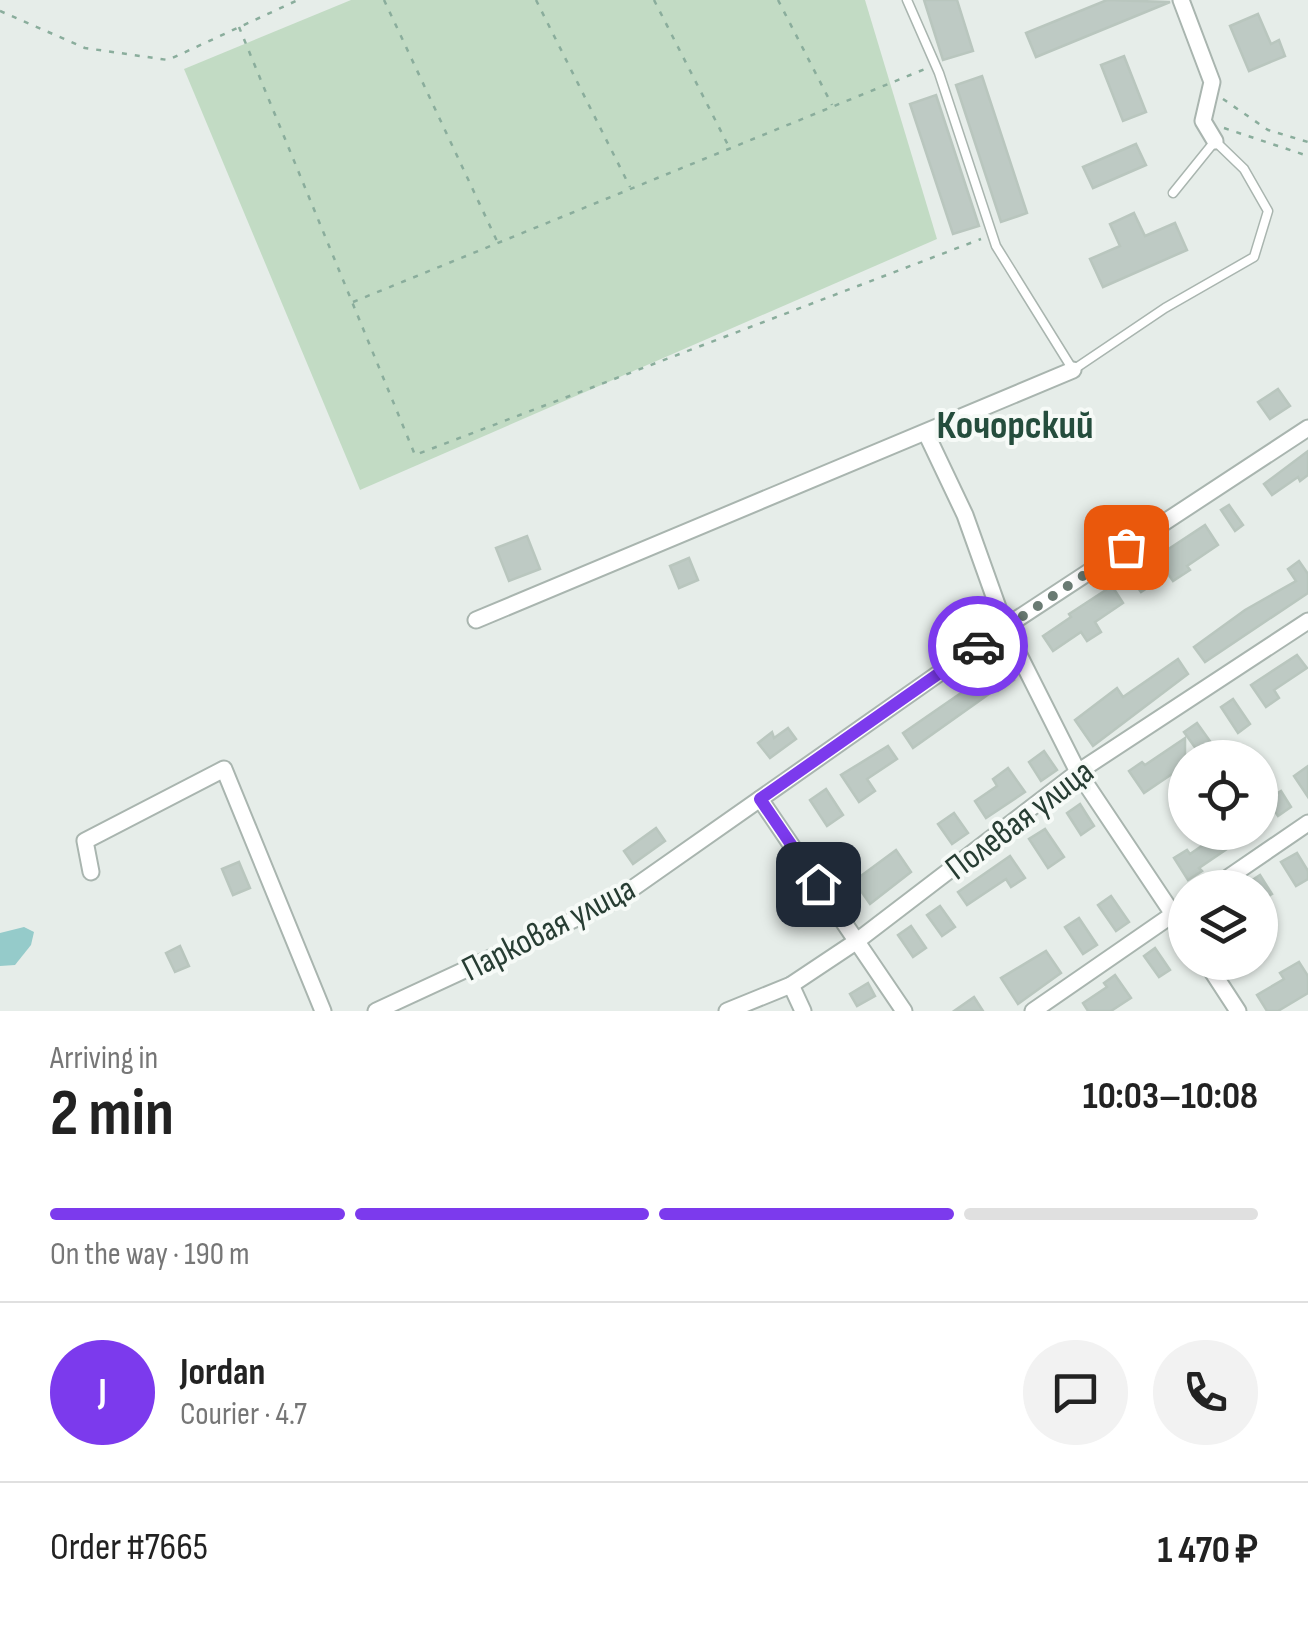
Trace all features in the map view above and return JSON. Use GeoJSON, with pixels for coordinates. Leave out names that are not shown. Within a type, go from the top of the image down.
{"type":"FeatureCollection","features":[{"type":"Feature","properties":{"kind":"street"},"geometry":{"type":"LineString","coordinates":[[1181,0],[1212,82],[1203,121],[1215,141]]}},
{"type":"Feature","properties":{"kind":"street"},"geometry":{"type":"LineString","coordinates":[[476,620],[1073,370]]}},
{"type":"Feature","properties":{"kind":"street","name":"Парковая улица"},"geometry":{"type":"LineString","coordinates":[[376,1011],[616,900],[1005,627],[1308,428]]}},
{"type":"Feature","properties":{"kind":"street"},"geometry":{"type":"LineString","coordinates":[[926,433],[965,515],[1005,627],[1078,772],[1168,895]]}},
{"type":"Feature","properties":{"kind":"street","name":"Полевая улица"},"geometry":{"type":"LineString","coordinates":[[728,1011],[790,985],[857,941],[1078,772],[1308,620]]}},
{"type":"Feature","properties":{"kind":"street"},"geometry":{"type":"LineString","coordinates":[[91,872],[86,842],[224,769],[323,1011]]}},
{"type":"Feature","properties":{"kind":"street"},"geometry":{"type":"LineString","coordinates":[[760,799],[904,1011]]}},
{"type":"Feature","properties":{"kind":"street"},"geometry":{"type":"LineString","coordinates":[[1239,870],[1308,823]]}},
{"type":"Feature","properties":{"kind":"street"},"geometry":{"type":"LineString","coordinates":[[1033,1011],[1168,918]]}},
{"type":"Feature","properties":{"kind":"street"},"geometry":{"type":"LineString","coordinates":[[1218,980],[1238,1011]]}},
{"type":"Feature","properties":{"kind":"street"},"geometry":{"type":"LineString","coordinates":[[790,985],[803,1011]]}},
{"type":"Feature","properties":{"kind":"lane"},"geometry":{"type":"LineString","coordinates":[[907,0],[935,64],[996,246],[1073,370],[1165,308],[1254,257],[1268,212],[1244,168],[1215,141],[1173,193]]}},
{"type":"Feature","properties":{"kind":"path"},"geometry":{"type":"LineString","coordinates":[[0,12],[85,48],[168,60],[298,0]]}},
{"type":"Feature","properties":{"kind":"path"},"geometry":{"type":"LineString","coordinates":[[384,0],[498,243]]}},
{"type":"Feature","properties":{"kind":"path"},"geometry":{"type":"LineString","coordinates":[[536,0],[630,188]]}},
{"type":"Feature","properties":{"kind":"path"},"geometry":{"type":"LineString","coordinates":[[654,0],[729,148]]}},
{"type":"Feature","properties":{"kind":"path"},"geometry":{"type":"LineString","coordinates":[[778,0],[833,106]]}},
{"type":"Feature","properties":{"kind":"path"},"geometry":{"type":"LineString","coordinates":[[239,27],[415,455],[992,234]]}},
{"type":"Feature","properties":{"kind":"path"},"geometry":{"type":"LineString","coordinates":[[352,302],[935,64]]}},
{"type":"Feature","properties":{"kind":"path"},"geometry":{"type":"LineString","coordinates":[[1210,90],[1268,130],[1308,142]]}},
{"type":"Feature","properties":{"kind":"path"},"geometry":{"type":"LineString","coordinates":[[1203,121],[1308,156]]}},
{"type":"Feature","properties":{"kind":"green space"},"geometry":{"type":"Polygon","coordinates":[[[351,0],[865,0],[937,239],[360,490],[184,69],[351,0]]]}},
{"type":"Feature","properties":{"kind":"water"},"geometry":{"type":"Polygon","coordinates":[[[24,927],[34,932],[31,945],[15,965],[0,966],[0,933],[24,927]]]}},
{"type":"Feature","properties":{"kind":"building"},"geometry":{"type":"Polygon","coordinates":[[[924,0],[957,0],[973,51],[943,60],[924,0]]]}},
{"type":"Feature","properties":{"kind":"building"},"geometry":{"type":"Polygon","coordinates":[[[1107,0],[1170,2],[1036,57],[1026,33],[1107,0]]]}},
{"type":"Feature","properties":{"kind":"building"},"geometry":{"type":"Polygon","coordinates":[[[1258,14],[1271,44],[1279,40],[1285,56],[1249,71],[1230,26],[1258,14]]]}},
{"type":"Feature","properties":{"kind":"building"},"geometry":{"type":"Polygon","coordinates":[[[1124,56],[1146,112],[1123,121],[1101,65],[1124,56]]]}},
{"type":"Feature","properties":{"kind":"building"},"geometry":{"type":"Polygon","coordinates":[[[982,76],[1027,213],[1001,222],[956,85],[982,76]]]}},
{"type":"Feature","properties":{"kind":"building"},"geometry":{"type":"Polygon","coordinates":[[[936,95],[979,226],[953,234],[910,104],[936,95]]]}},
{"type":"Feature","properties":{"kind":"building"},"geometry":{"type":"Polygon","coordinates":[[[1136,144],[1146,165],[1093,188],[1083,167],[1136,144]]]}},
{"type":"Feature","properties":{"kind":"building"},"geometry":{"type":"Polygon","coordinates":[[[1134,213],[1145,236],[1175,223],[1187,250],[1103,287],[1090,259],[1120,246],[1110,224],[1134,213]]]}},
{"type":"Feature","properties":{"kind":"building"},"geometry":{"type":"Polygon","coordinates":[[[1278,389],[1290,406],[1270,419],[1258,402],[1278,389]]]}},
{"type":"Feature","properties":{"kind":"building"},"geometry":{"type":"Polygon","coordinates":[[[1308,451],[1308,475],[1300,481],[1298,477],[1272,495],[1264,484],[1308,451]]]}},
{"type":"Feature","properties":{"kind":"building"},"geometry":{"type":"Polygon","coordinates":[[[1229,505],[1243,525],[1235,531],[1221,510],[1229,505]]]}},
{"type":"Feature","properties":{"kind":"building"},"geometry":{"type":"Polygon","coordinates":[[[1205,525],[1218,545],[1173,581],[1168,574],[1141,592],[1129,575],[1205,525]]]}},
{"type":"Feature","properties":{"kind":"building"},"geometry":{"type":"Polygon","coordinates":[[[527,536],[540,569],[509,581],[496,548],[527,536]]]}},
{"type":"Feature","properties":{"kind":"building"},"geometry":{"type":"Polygon","coordinates":[[[689,558],[698,580],[679,588],[670,566],[689,558]]]}},
{"type":"Feature","properties":{"kind":"building"},"geometry":{"type":"Polygon","coordinates":[[[1299,561],[1308,574],[1308,593],[1205,662],[1194,647],[1245,610],[1296,581],[1288,569],[1299,561]]]}},
{"type":"Feature","properties":{"kind":"building"},"geometry":{"type":"Polygon","coordinates":[[[1112,586],[1123,603],[1095,622],[1101,632],[1087,641],[1081,632],[1053,651],[1043,636],[1112,586]]]}},
{"type":"Feature","properties":{"kind":"building"},"geometry":{"type":"Polygon","coordinates":[[[1297,655],[1307,668],[1274,690],[1279,698],[1266,707],[1251,685],[1297,655]]]}},
{"type":"Feature","properties":{"kind":"building"},"geometry":{"type":"Polygon","coordinates":[[[1178,659],[1188,674],[1093,746],[1075,720],[1117,688],[1123,697],[1178,659]]]}},
{"type":"Feature","properties":{"kind":"building"},"geometry":{"type":"Polygon","coordinates":[[[1003,664],[1014,680],[913,748],[903,733],[1003,664]]]}},
{"type":"Feature","properties":{"kind":"building"},"geometry":{"type":"Polygon","coordinates":[[[1233,699],[1250,724],[1238,733],[1221,707],[1233,699]]]}},
{"type":"Feature","properties":{"kind":"building"},"geometry":{"type":"Polygon","coordinates":[[[1197,723],[1209,740],[1190,740],[1184,732],[1197,723]]]}},
{"type":"Feature","properties":{"kind":"building"},"geometry":{"type":"Polygon","coordinates":[[[788,728],[796,739],[770,758],[758,743],[772,732],[774,738],[788,728]]]}},
{"type":"Feature","properties":{"kind":"building"},"geometry":{"type":"Polygon","coordinates":[[[888,746],[897,759],[867,779],[875,791],[859,802],[841,775],[888,746]]]}},
{"type":"Feature","properties":{"kind":"building"},"geometry":{"type":"Polygon","coordinates":[[[1168,749],[1168,777],[1144,793],[1129,771],[1142,762],[1145,765],[1168,749]]]}},
{"type":"Feature","properties":{"kind":"building"},"geometry":{"type":"Polygon","coordinates":[[[1044,751],[1057,770],[1041,781],[1029,762],[1044,751]]]}},
{"type":"Feature","properties":{"kind":"building"},"geometry":{"type":"Polygon","coordinates":[[[1308,766],[1308,797],[1294,776],[1308,766]]]}},
{"type":"Feature","properties":{"kind":"building"},"geometry":{"type":"Polygon","coordinates":[[[1008,768],[1025,792],[986,818],[975,801],[997,786],[993,779],[1008,768]]]}},
{"type":"Feature","properties":{"kind":"building"},"geometry":{"type":"Polygon","coordinates":[[[826,789],[843,815],[827,826],[810,800],[826,789]]]}},
{"type":"Feature","properties":{"kind":"building"},"geometry":{"type":"Polygon","coordinates":[[[1281,791],[1291,807],[1278,816],[1281,791]]]}},
{"type":"Feature","properties":{"kind":"building"},"geometry":{"type":"Polygon","coordinates":[[[1080,804],[1094,826],[1081,835],[1067,813],[1080,804]]]}},
{"type":"Feature","properties":{"kind":"building"},"geometry":{"type":"Polygon","coordinates":[[[954,813],[968,833],[952,844],[938,824],[954,813]]]}},
{"type":"Feature","properties":{"kind":"building"},"geometry":{"type":"Polygon","coordinates":[[[656,828],[665,841],[633,864],[624,851],[656,828]]]}},
{"type":"Feature","properties":{"kind":"building"},"geometry":{"type":"Polygon","coordinates":[[[1045,829],[1064,857],[1048,868],[1029,839],[1045,829]]]}},
{"type":"Feature","properties":{"kind":"building"},"geometry":{"type":"Polygon","coordinates":[[[896,850],[911,872],[870,904],[854,881],[896,850]]]}},
{"type":"Feature","properties":{"kind":"building"},"geometry":{"type":"Polygon","coordinates":[[[1187,850],[1190,854],[1196,850],[1226,850],[1201,870],[1182,870],[1174,858],[1187,850]]]}},
{"type":"Feature","properties":{"kind":"building"},"geometry":{"type":"Polygon","coordinates":[[[1297,853],[1308,871],[1308,879],[1296,886],[1281,862],[1297,853]]]}},
{"type":"Feature","properties":{"kind":"building"},"geometry":{"type":"Polygon","coordinates":[[[1010,856],[1025,878],[1011,887],[1006,879],[967,905],[958,892],[1010,856]]]}},
{"type":"Feature","properties":{"kind":"building"},"geometry":{"type":"Polygon","coordinates":[[[239,862],[250,888],[233,895],[222,869],[239,862]]]}},
{"type":"Feature","properties":{"kind":"building"},"geometry":{"type":"Polygon","coordinates":[[[1111,896],[1129,922],[1116,931],[1098,905],[1111,896]]]}},
{"type":"Feature","properties":{"kind":"building"},"geometry":{"type":"Polygon","coordinates":[[[940,906],[955,927],[942,936],[927,915],[940,906]]]}},
{"type":"Feature","properties":{"kind":"building"},"geometry":{"type":"Polygon","coordinates":[[[1079,918],[1097,945],[1083,954],[1065,927],[1079,918]]]}},
{"type":"Feature","properties":{"kind":"building"},"geometry":{"type":"Polygon","coordinates":[[[911,926],[926,948],[913,957],[898,935],[911,926]]]}},
{"type":"Feature","properties":{"kind":"building"},"geometry":{"type":"Polygon","coordinates":[[[180,946],[189,966],[175,972],[166,953],[180,946]]]}},
{"type":"Feature","properties":{"kind":"building"},"geometry":{"type":"Polygon","coordinates":[[[1155,948],[1168,971],[1159,977],[1144,956],[1155,948]]]}},
{"type":"Feature","properties":{"kind":"building"},"geometry":{"type":"Polygon","coordinates":[[[1046,951],[1061,973],[1018,1004],[1001,978],[1046,951]]]}},
{"type":"Feature","properties":{"kind":"building"},"geometry":{"type":"Polygon","coordinates":[[[1299,962],[1308,976],[1308,993],[1278,1011],[1267,1011],[1257,995],[1284,979],[1280,973],[1299,962]]]}},
{"type":"Feature","properties":{"kind":"building"},"geometry":{"type":"Polygon","coordinates":[[[1115,975],[1131,998],[1111,1011],[1088,1011],[1083,1003],[1107,987],[1104,983],[1115,975]]]}},
{"type":"Feature","properties":{"kind":"building"},"geometry":{"type":"Polygon","coordinates":[[[868,983],[875,996],[857,1006],[850,994],[868,983]]]}},
{"type":"Feature","properties":{"kind":"building"},"geometry":{"type":"Polygon","coordinates":[[[974,997],[983,1011],[954,1011],[974,997]]]}},
{"type":"Feature","properties":{"kind":"way so far"},"geometry":{"type":"LineString","coordinates":[[978,646],[1126,547]]}},
{"type":"Feature","properties":{"kind":"district","name":"Кочорский"},"geometry":{"type":"Point","coordinates":[1015,424]}},
{"type":"Feature","properties":{"kind":"route"},"geometry":{"type":"LineString","coordinates":[[818,884],[760,799],[978,646]]}}]}
